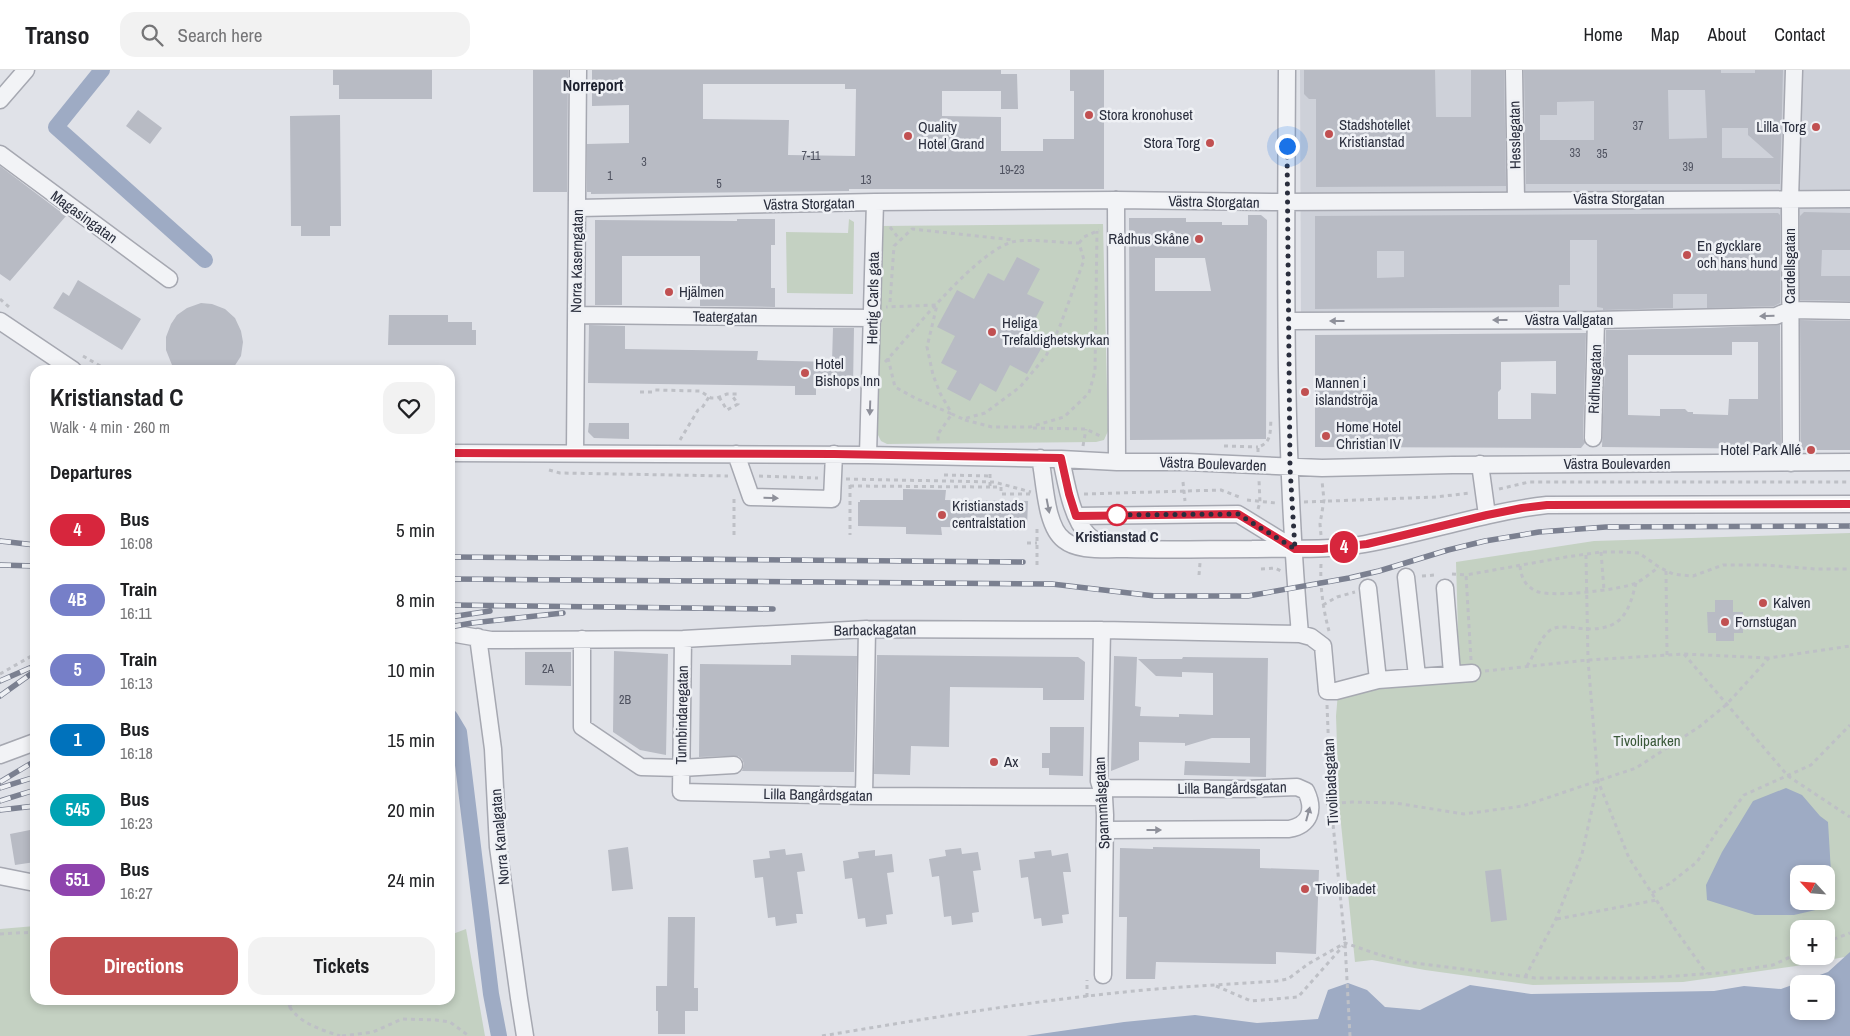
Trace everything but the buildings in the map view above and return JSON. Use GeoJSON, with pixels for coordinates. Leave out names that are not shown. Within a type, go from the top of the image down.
{"type":"FeatureCollection","features":[{"type":"Feature","properties":{"kind":"street"},"geometry":{"type":"LineString","coordinates":[[0,100],[26,70]]}},
{"type":"Feature","properties":{"kind":"street","name":"Norra Kaserngatan"},"geometry":{"type":"LineString","coordinates":[[575,452],[578,70]]}},
{"type":"Feature","properties":{"kind":"street"},"geometry":{"type":"LineString","coordinates":[[1287,70],[1290,468],[1300,634],[1311,637],[1323,646],[1327,691],[1336,691],[1378,680],[1472,672]]}},
{"type":"Feature","properties":{"kind":"street","name":"Hesslegatan"},"geometry":{"type":"LineString","coordinates":[[1514,70],[1516,200]]}},
{"type":"Feature","properties":{"kind":"street","name":"Cardellsgatan"},"geometry":{"type":"LineString","coordinates":[[1791,463],[1790,199],[1794,70]]}},
{"type":"Feature","properties":{"kind":"street","name":"Magasingatan"},"geometry":{"type":"LineString","coordinates":[[0,154],[169,279]]}},
{"type":"Feature","properties":{"kind":"street","name":"Västra Storgatan"},"geometry":{"type":"LineString","coordinates":[[578,208],[875,202],[1116,200],[1287,202],[1850,198]]}},
{"type":"Feature","properties":{"kind":"street"},"geometry":{"type":"LineString","coordinates":[[1116,200],[1117,462]]}},
{"type":"Feature","properties":{"kind":"street","name":"Hertig Carls gata"},"geometry":{"type":"LineString","coordinates":[[868,455],[871,377],[881,312],[875,202]]}},
{"type":"Feature","properties":{"kind":"street","name":"Västra Vallgatan"},"geometry":{"type":"LineString","coordinates":[[1288,321],[1596,320],[1776,316],[1790,310],[1850,311]]}},
{"type":"Feature","properties":{"kind":"street","name":"Teatergatan"},"geometry":{"type":"LineString","coordinates":[[576,315],[881,312]]}},
{"type":"Feature","properties":{"kind":"street","name":"Ridhusgatan"},"geometry":{"type":"LineString","coordinates":[[1593,438],[1596,320]]}},
{"type":"Feature","properties":{"kind":"street"},"geometry":{"type":"LineString","coordinates":[[0,321],[64,365]]}},
{"type":"Feature","properties":{"kind":"street","name":"Västra Boulevarden"},"geometry":{"type":"LineString","coordinates":[[455,453],[842,454],[1061,458],[1117,462],[1259,465],[1290,468],[1480,464],[1850,462]]}},
{"type":"Feature","properties":{"kind":"street"},"geometry":{"type":"LineString","coordinates":[[736,454],[739,476],[751,497],[823,499],[832,499],[832,478],[842,454]]}},
{"type":"Feature","properties":{"kind":"street"},"geometry":{"type":"LineString","coordinates":[[1040,458],[1050,517],[1058,535],[1074,546],[1084,548],[1200,550],[1322,549],[1367,544],[1487,515],[1522,508],[1561,504],[1850,504]]}},
{"type":"Feature","properties":{"kind":"street"},"geometry":{"type":"LineString","coordinates":[[1061,458],[1069,494],[1080,525],[1088,535],[1107,548]]}},
{"type":"Feature","properties":{"kind":"street"},"geometry":{"type":"LineString","coordinates":[[1480,464],[1487,515]]}},
{"type":"Feature","properties":{"kind":"street"},"geometry":{"type":"LineString","coordinates":[[1076,516],[1238,514],[1295,549]]}},
{"type":"Feature","properties":{"kind":"street"},"geometry":{"type":"LineString","coordinates":[[1406,577],[1417,676]]}},
{"type":"Feature","properties":{"kind":"street"},"geometry":{"type":"LineString","coordinates":[[1368,588],[1378,680]]}},
{"type":"Feature","properties":{"kind":"street"},"geometry":{"type":"LineString","coordinates":[[1445,588],[1452,673]]}},
{"type":"Feature","properties":{"kind":"street"},"geometry":{"type":"LineString","coordinates":[[864,796],[867,629]]}},
{"type":"Feature","properties":{"kind":"street","name":"Barbackagatan"},"geometry":{"type":"LineString","coordinates":[[455,633],[491,640],[683,639],[867,629],[1102,630],[1300,634]]}},
{"type":"Feature","properties":{"kind":"street","name":"Spannmålsgatan"},"geometry":{"type":"LineString","coordinates":[[1102,630],[1099,781],[1102,793],[1105,830],[1103,975]]}},
{"type":"Feature","properties":{"kind":"street","name":"Norra Kanalgatan"},"geometry":{"type":"LineString","coordinates":[[478,638],[492,749],[498,847],[526,1036]]}},
{"type":"Feature","properties":{"kind":"street","name":"Tunnbindaregatan"},"geometry":{"type":"LineString","coordinates":[[681,792],[683,639]]}},
{"type":"Feature","properties":{"kind":"street"},"geometry":{"type":"LineString","coordinates":[[582,640],[582,727],[642,767],[681,768],[734,765]]}},
{"type":"Feature","properties":{"kind":"street"},"geometry":{"type":"LineString","coordinates":[[0,755],[30,744]]}},
{"type":"Feature","properties":{"kind":"street","name":"Lilla Bangårdsgatan"},"geometry":{"type":"LineString","coordinates":[[681,792],[864,796],[1102,793],[1297,787],[1306,791],[1310,804]]}},
{"type":"Feature","properties":{"kind":"street"},"geometry":{"type":"LineString","coordinates":[[1105,830],[1289,829],[1302,825],[1307,821],[1310,804]]}},
{"type":"Feature","properties":{"kind":"street"},"geometry":{"type":"LineString","coordinates":[[0,876],[30,882]]}},
{"type":"Feature","properties":{"kind":"path"},"geometry":{"type":"LineString","coordinates":[[1079,244],[1084,237],[1116,222]]}},
{"type":"Feature","properties":{"kind":"path"},"geometry":{"type":"LineString","coordinates":[[937,305],[881,312],[894,246],[912,229],[1016,240],[1079,244]]}},
{"type":"Feature","properties":{"kind":"path"},"geometry":{"type":"LineString","coordinates":[[1030,427],[1064,417],[1089,393],[1096,371],[1097,231]]}},
{"type":"Feature","properties":{"kind":"path"},"geometry":{"type":"LineString","coordinates":[[871,377],[969,270],[997,249],[1016,240]]}},
{"type":"Feature","properties":{"kind":"path"},"geometry":{"type":"LineString","coordinates":[[963,419],[985,413],[1020,387],[1046,356],[1060,326],[1084,260],[1079,244]]}},
{"type":"Feature","properties":{"kind":"path"},"geometry":{"type":"LineString","coordinates":[[937,305],[927,348],[933,375],[940,393],[952,414]]}},
{"type":"Feature","properties":{"kind":"path"},"geometry":{"type":"LineString","coordinates":[[888,350],[894,387],[914,398],[963,419],[992,426],[1086,429],[1117,444]]}},
{"type":"Feature","properties":{"kind":"path"},"geometry":{"type":"LineString","coordinates":[[640,392],[652,392],[654,390],[700,391],[709,396],[719,397],[738,394]]}},
{"type":"Feature","properties":{"kind":"path"},"geometry":{"type":"LineString","coordinates":[[719,397],[727,410],[738,404],[731,394]]}},
{"type":"Feature","properties":{"kind":"path"},"geometry":{"type":"LineString","coordinates":[[680,453],[681,438],[709,396]]}},
{"type":"Feature","properties":{"kind":"path"},"geometry":{"type":"LineString","coordinates":[[938,457],[938,434],[952,414]]}},
{"type":"Feature","properties":{"kind":"path"},"geometry":{"type":"LineString","coordinates":[[1220,446],[1258,447]]}},
{"type":"Feature","properties":{"kind":"path"},"geometry":{"type":"LineString","coordinates":[[842,454],[850,479],[850,535]]}},
{"type":"Feature","properties":{"kind":"path"},"geometry":{"type":"LineString","coordinates":[[543,470],[560,473],[999,482],[1037,494],[1001,494],[1001,487],[850,486]]}},
{"type":"Feature","properties":{"kind":"path"},"geometry":{"type":"LineString","coordinates":[[944,475],[990,475],[990,487]]}},
{"type":"Feature","properties":{"kind":"path"},"geometry":{"type":"LineString","coordinates":[[734,539],[739,476]]}},
{"type":"Feature","properties":{"kind":"path"},"geometry":{"type":"LineString","coordinates":[[1183,482],[1186,504]]}},
{"type":"Feature","properties":{"kind":"path"},"geometry":{"type":"LineString","coordinates":[[1329,634],[1320,584],[1322,549],[1320,524],[1324,500],[1436,496],[1484,492],[1529,482],[1850,482]]}},
{"type":"Feature","properties":{"kind":"path"},"geometry":{"type":"LineString","coordinates":[[1069,494],[1221,490],[1247,500],[1273,503],[1291,502]]}},
{"type":"Feature","properties":{"kind":"path"},"geometry":{"type":"LineString","coordinates":[[1037,524],[1037,565]]}},
{"type":"Feature","properties":{"kind":"path"},"geometry":{"type":"LineString","coordinates":[[1027,543],[1038,543]]}},
{"type":"Feature","properties":{"kind":"path"},"geometry":{"type":"LineString","coordinates":[[1601,552],[1604,590]]}},
{"type":"Feature","properties":{"kind":"path"},"geometry":{"type":"LineString","coordinates":[[1850,569],[1816,569],[1765,564],[1723,565],[1693,576],[1681,575],[1666,570],[1639,554],[1601,552],[1466,575],[1472,672],[1588,660],[1684,654],[1769,658],[1850,646]]}},
{"type":"Feature","properties":{"kind":"path"},"geometry":{"type":"LineString","coordinates":[[1525,977],[1556,919],[1582,854],[1598,781],[1588,660],[1586,555]]}},
{"type":"Feature","properties":{"kind":"path"},"geometry":{"type":"LineString","coordinates":[[1520,566],[1524,581],[1534,590],[1545,594],[1588,592],[1636,583],[1659,567]]}},
{"type":"Feature","properties":{"kind":"path"},"geometry":{"type":"LineString","coordinates":[[1261,569],[1275,568],[1280,570],[1282,574]]}},
{"type":"Feature","properties":{"kind":"path"},"geometry":{"type":"LineString","coordinates":[[1666,570],[1667,655]]}},
{"type":"Feature","properties":{"kind":"path"},"geometry":{"type":"LineString","coordinates":[[1527,666],[1547,632],[1558,627],[1605,628],[1623,618],[1631,605],[1636,583]]}},
{"type":"Feature","properties":{"kind":"path"},"geometry":{"type":"LineString","coordinates":[[1684,654],[1788,776],[1850,816]]}},
{"type":"Feature","properties":{"kind":"path"},"geometry":{"type":"LineString","coordinates":[[0,674],[30,657]]}},
{"type":"Feature","properties":{"kind":"path"},"geometry":{"type":"LineString","coordinates":[[1310,804],[1352,802],[1395,803],[1464,814],[1523,806],[1636,768],[1700,727],[1726,705],[1769,658]]}},
{"type":"Feature","properties":{"kind":"path","name":"Tivolibadsgatan"},"geometry":{"type":"LineString","coordinates":[[1327,691],[1331,804],[1345,943],[1350,1036]]}},
{"type":"Feature","properties":{"kind":"path"},"geometry":{"type":"LineString","coordinates":[[1652,893],[1669,884],[1697,862],[1744,795],[1811,765],[1850,726]]}},
{"type":"Feature","properties":{"kind":"path"},"geometry":{"type":"LineString","coordinates":[[1598,781],[1629,858],[1675,929],[1708,974]]}},
{"type":"Feature","properties":{"kind":"path"},"geometry":{"type":"LineString","coordinates":[[1556,919],[1656,900]]}},
{"type":"Feature","properties":{"kind":"path"},"geometry":{"type":"LineString","coordinates":[[0,934],[30,932]]}},
{"type":"Feature","properties":{"kind":"path"},"geometry":{"type":"LineString","coordinates":[[1835,939],[1850,933]]}},
{"type":"Feature","properties":{"kind":"path"},"geometry":{"type":"LineString","coordinates":[[1214,986],[1251,1001],[1298,997],[1345,943]]}},
{"type":"Feature","properties":{"kind":"path"},"geometry":{"type":"LineString","coordinates":[[822,1036],[924,1019],[1144,990],[1288,979],[1308,964],[1345,943],[1407,962],[1525,977],[1644,978],[1708,974],[1773,965],[1790,957]]}},
{"type":"Feature","properties":{"kind":"path"},"geometry":{"type":"LineString","coordinates":[[292,1005],[288,1006],[292,1013],[307,1023],[341,1036],[373,1032],[402,1019],[450,1022],[469,1036]]}},
{"type":"Feature","properties":{"kind":"shaded area"},"geometry":{"type":"Polygon","coordinates":[[[1300,70],[1850,70],[1850,318],[1301,321],[1300,70]]]}},
{"type":"Feature","properties":{"kind":"green space"},"geometry":{"type":"Polygon","coordinates":[[[849,219],[854,222],[853,294],[787,293],[786,232],[848,233],[849,219]]]}},
{"type":"Feature","properties":{"kind":"green space"},"geometry":{"type":"Polygon","coordinates":[[[1103,224],[1108,431],[1104,440],[1096,442],[887,444],[881,441],[877,433],[880,226],[1103,224]]]}},
{"type":"Feature","properties":{"kind":"green space","name":"Tivoliparken"},"geometry":{"type":"Polygon","coordinates":[[[1850,533],[1850,956],[1835,959],[1835,920],[1790,920],[1790,965],[1801,965],[1683,982],[1533,985],[1425,970],[1372,960],[1355,962],[1339,804],[1336,716],[1339,681],[1459,668],[1456,562],[1594,541],[1850,533]]]}},
{"type":"Feature","properties":{"kind":"green space"},"geometry":{"type":"Polygon","coordinates":[[[30,926],[30,1005],[455,1005],[455,933],[466,929],[485,1036],[0,1036],[0,929],[30,926]]]}},
{"type":"Feature","properties":{"kind":"water"},"geometry":{"type":"Polygon","coordinates":[[[1786,788],[1802,795],[1820,816],[1828,822],[1831,865],[1790,865],[1790,910],[1816,910],[1794,915],[1755,915],[1707,900],[1706,885],[1722,852],[1753,801],[1786,788]]]}},
{"type":"Feature","properties":{"kind":"water"},"geometry":{"type":"Polygon","coordinates":[[[1850,952],[1850,1036],[1026,1036],[1124,1022],[1195,1015],[1257,1023],[1318,1019],[1328,990],[1348,983],[1367,990],[1385,1007],[1420,1010],[1470,985],[1531,994],[1714,991],[1744,986],[1781,989],[1790,986],[1790,1020],[1835,1020],[1835,975],[1820,975],[1828,972],[1850,952]]]}},
{"type":"Feature","properties":{"kind":"waterway"},"geometry":{"type":"LineString","coordinates":[[102,70],[56,127],[205,260]]}},
{"type":"Feature","properties":{"kind":"waterway"},"geometry":{"type":"LineString","coordinates":[[455,725],[459,732],[491,994],[499,1036]]}},
{"type":"Feature","properties":{"kind":"railway"},"geometry":{"type":"LineString","coordinates":[[455,579],[1052,584],[1155,596],[1248,596],[1349,578],[1485,541],[1539,532],[1606,527],[1850,526]]}},
{"type":"Feature","properties":{"kind":"railway"},"geometry":{"type":"LineString","coordinates":[[0,541],[30,544]]}},
{"type":"Feature","properties":{"kind":"railway"},"geometry":{"type":"LineString","coordinates":[[455,557],[1023,562]]}},
{"type":"Feature","properties":{"kind":"railway"},"geometry":{"type":"LineString","coordinates":[[0,565],[30,566]]}},
{"type":"Feature","properties":{"kind":"railway"},"geometry":{"type":"LineString","coordinates":[[455,605],[773,609]]}},
{"type":"Feature","properties":{"kind":"railway"},"geometry":{"type":"LineString","coordinates":[[455,616],[490,611]]}},
{"type":"Feature","properties":{"kind":"railway"},"geometry":{"type":"LineString","coordinates":[[455,626],[563,613]]}},
{"type":"Feature","properties":{"kind":"railway"},"geometry":{"type":"LineString","coordinates":[[0,681],[30,668]]}},
{"type":"Feature","properties":{"kind":"railway"},"geometry":{"type":"LineString","coordinates":[[0,696],[30,675]]}},
{"type":"Feature","properties":{"kind":"railway"},"geometry":{"type":"LineString","coordinates":[[0,782],[30,764]]}},
{"type":"Feature","properties":{"kind":"railway"},"geometry":{"type":"LineString","coordinates":[[0,788],[30,779]]}},
{"type":"Feature","properties":{"kind":"railway"},"geometry":{"type":"LineString","coordinates":[[0,801],[30,792]]}},
{"type":"Feature","properties":{"kind":"railway"},"geometry":{"type":"LineString","coordinates":[[0,810],[30,807]]}},
{"type":"Feature","properties":{"kind":"bus line","name":"4"},"geometry":{"type":"LineString","coordinates":[[455,453],[834,454],[1061,458],[1076,516],[1199,516],[1238,514],[1295,549],[1341,548],[1367,544],[1487,515],[1547,505],[1850,504]]}},
{"type":"Feature","properties":{"kind":"place","name":"Stora kronohuset"},"geometry":{"type":"Point","coordinates":[1089,115]}},
{"type":"Feature","properties":{"kind":"place","name":"Lilla Torg"},"geometry":{"type":"Point","coordinates":[1816,127]}},
{"type":"Feature","properties":{"kind":"place","name":"Stadshotellet Kristianstad"},"geometry":{"type":"Point","coordinates":[1329,134]}},
{"type":"Feature","properties":{"kind":"place","name":"Quality Hotel Grand"},"geometry":{"type":"Point","coordinates":[908,136]}},
{"type":"Feature","properties":{"kind":"place","name":"Stora Torg"},"geometry":{"type":"Point","coordinates":[1210,143]}},
{"type":"Feature","properties":{"kind":"place","name":"Rådhus Skåne"},"geometry":{"type":"Point","coordinates":[1199,239]}},
{"type":"Feature","properties":{"kind":"place","name":"En gycklare och hans hund"},"geometry":{"type":"Point","coordinates":[1687,255]}},
{"type":"Feature","properties":{"kind":"place","name":"Hjälmen"},"geometry":{"type":"Point","coordinates":[669,292]}},
{"type":"Feature","properties":{"kind":"place","name":"Heliga Trefaldighetskyrkan"},"geometry":{"type":"Point","coordinates":[992,332]}},
{"type":"Feature","properties":{"kind":"place","name":"Hotel Bishops Inn"},"geometry":{"type":"Point","coordinates":[805,373]}},
{"type":"Feature","properties":{"kind":"place","name":"Mannen i islandströja"},"geometry":{"type":"Point","coordinates":[1305,392]}},
{"type":"Feature","properties":{"kind":"place","name":"Home Hotel Christian IV"},"geometry":{"type":"Point","coordinates":[1326,436]}},
{"type":"Feature","properties":{"kind":"place","name":"Hotel Park Allé"},"geometry":{"type":"Point","coordinates":[1811,450]}},
{"type":"Feature","properties":{"kind":"place","name":"Kristianstads centralstation"},"geometry":{"type":"Point","coordinates":[942,515]}},
{"type":"Feature","properties":{"kind":"place","name":"Kristianstad C"},"geometry":{"type":"Point","coordinates":[1117,515]}},
{"type":"Feature","properties":{"kind":"place","name":"Kalven"},"geometry":{"type":"Point","coordinates":[1763,603]}},
{"type":"Feature","properties":{"kind":"place","name":"Fornstugan"},"geometry":{"type":"Point","coordinates":[1725,622]}},
{"type":"Feature","properties":{"kind":"place","name":"Ax"},"geometry":{"type":"Point","coordinates":[994,762]}},
{"type":"Feature","properties":{"kind":"place","name":"Tivolibadet"},"geometry":{"type":"Point","coordinates":[1305,889]}},
{"type":"Feature","properties":{"kind":"district","name":"Norreport"},"geometry":{"type":"Point","coordinates":[593,85]}},
{"type":"Feature","properties":{"kind":"route"},"geometry":{"type":"LineString","coordinates":[[1117,515],[1110,515],[1199,516],[1238,514],[1295,549],[1290,468],[1287,146]]}}]}
